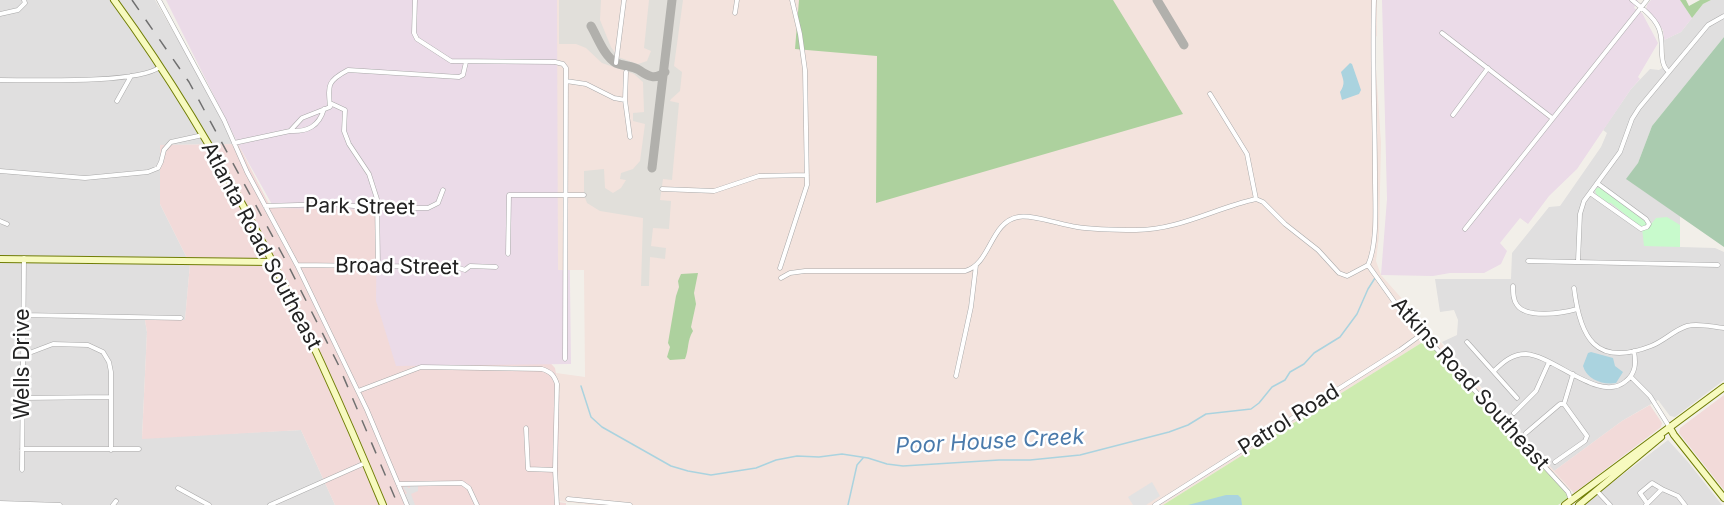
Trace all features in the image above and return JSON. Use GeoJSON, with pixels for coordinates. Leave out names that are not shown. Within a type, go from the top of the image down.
{"type":"FeatureCollection","features":[{"type":"Feature","properties":{"kind":"main road","name":"Atlanta Road Southeast"},"geometry":{"type":"LineString","coordinates":[[114,0],[203,135],[272,262],[320,360],[383,505]]}},
{"type":"Feature","properties":{"kind":"main road"},"geometry":{"type":"LineString","coordinates":[[0,259],[272,262]]}},
{"type":"Feature","properties":{"kind":"main road"},"geometry":{"type":"LineString","coordinates":[[1568,504],[1724,387]]}},
{"type":"Feature","properties":{"kind":"main road"},"geometry":{"type":"LineString","coordinates":[[1579,505],[1670,428]]}},
{"type":"Feature","properties":{"kind":"main road"},"geometry":{"type":"LineString","coordinates":[[1670,428],[1724,498]]}},
{"type":"Feature","properties":{"kind":"street"},"geometry":{"type":"LineString","coordinates":[[0,14],[18,10],[25,3],[24,0]]}},
{"type":"Feature","properties":{"kind":"street"},"geometry":{"type":"LineString","coordinates":[[159,0],[297,265],[358,391],[406,505]]}},
{"type":"Feature","properties":{"kind":"street"},"geometry":{"type":"LineString","coordinates":[[415,0],[414,33],[417,39],[451,61],[555,62],[563,64],[566,68],[565,359]]}},
{"type":"Feature","properties":{"kind":"street"},"geometry":{"type":"LineString","coordinates":[[616,63],[624,0]]}},
{"type":"Feature","properties":{"kind":"street"},"geometry":{"type":"LineString","coordinates":[[735,13],[737,0]]}},
{"type":"Feature","properties":{"kind":"street"},"geometry":{"type":"LineString","coordinates":[[780,268],[807,190],[805,70],[792,0]]}},
{"type":"Feature","properties":{"kind":"street"},"geometry":{"type":"LineString","coordinates":[[782,278],[790,273],[805,271],[958,272],[969,270],[976,265],[1001,228],[1019,216],[1081,228],[1159,229],[1176,226],[1256,199],[1263,202],[1285,224],[1318,250],[1339,273],[1347,276],[1368,265],[1373,246],[1376,206],[1372,41],[1374,0]]}},
{"type":"Feature","properties":{"kind":"street"},"geometry":{"type":"LineString","coordinates":[[1632,0],[1641,7],[1660,30],[1663,65],[1669,72]]}},
{"type":"Feature","properties":{"kind":"street"},"geometry":{"type":"LineString","coordinates":[[1465,228],[1647,0]]}},
{"type":"Feature","properties":{"kind":"street"},"geometry":{"type":"LineString","coordinates":[[1578,261],[1581,210],[1590,193],[1620,152],[1636,113],[1708,25],[1724,15]]}},
{"type":"Feature","properties":{"kind":"street"},"geometry":{"type":"LineString","coordinates":[[1442,33],[1552,118]]}},
{"type":"Feature","properties":{"kind":"street"},"geometry":{"type":"LineString","coordinates":[[290,131],[302,118],[330,106],[327,90],[335,77],[348,70],[459,77],[463,75],[466,62]]}},
{"type":"Feature","properties":{"kind":"street"},"geometry":{"type":"LineString","coordinates":[[0,80],[131,76],[153,72],[160,67]]}},
{"type":"Feature","properties":{"kind":"street"},"geometry":{"type":"LineString","coordinates":[[1453,115],[1488,68]]}},
{"type":"Feature","properties":{"kind":"street"},"geometry":{"type":"LineString","coordinates":[[626,72],[625,100],[630,137]]}},
{"type":"Feature","properties":{"kind":"street"},"geometry":{"type":"LineString","coordinates":[[117,101],[131,76]]}},
{"type":"Feature","properties":{"kind":"street"},"geometry":{"type":"LineString","coordinates":[[566,81],[586,84],[614,98],[625,100]]}},
{"type":"Feature","properties":{"kind":"street"},"geometry":{"type":"LineString","coordinates":[[1210,94],[1247,154],[1256,199]]}},
{"type":"Feature","properties":{"kind":"street"},"geometry":{"type":"LineString","coordinates":[[330,102],[345,110],[344,131],[349,144],[372,182],[377,208],[378,266]]}},
{"type":"Feature","properties":{"kind":"street"},"geometry":{"type":"LineString","coordinates":[[234,143],[290,131],[301,132],[321,120],[324,109]]}},
{"type":"Feature","properties":{"kind":"street"},"geometry":{"type":"LineString","coordinates":[[0,171],[86,178],[148,172],[158,168],[164,150],[171,142],[203,135]]}},
{"type":"Feature","properties":{"kind":"street"},"geometry":{"type":"LineString","coordinates":[[662,189],[714,192],[759,177],[807,175]]}},
{"type":"Feature","properties":{"kind":"street"},"geometry":{"type":"LineString","coordinates":[[1590,193],[1641,229],[1647,227],[1649,224],[1646,219],[1597,183]]}},
{"type":"Feature","properties":{"kind":"street","name":"Park Street"},"geometry":{"type":"LineString","coordinates":[[265,206],[331,204],[377,208],[433,208],[442,197],[444,190]]}},
{"type":"Feature","properties":{"kind":"street"},"geometry":{"type":"LineString","coordinates":[[508,254],[509,195],[584,195]]}},
{"type":"Feature","properties":{"kind":"street"},"geometry":{"type":"LineString","coordinates":[[0,221],[7,224]]}},
{"type":"Feature","properties":{"kind":"street","name":"Wells Drive"},"geometry":{"type":"LineString","coordinates":[[22,470],[24,258]]}},
{"type":"Feature","properties":{"kind":"street"},"geometry":{"type":"LineString","coordinates":[[1527,261],[1718,265]]}},
{"type":"Feature","properties":{"kind":"street","name":"Broad Street"},"geometry":{"type":"LineString","coordinates":[[297,265],[456,267],[465,270],[470,267],[496,267]]}},
{"type":"Feature","properties":{"kind":"street"},"geometry":{"type":"LineString","coordinates":[[956,376],[971,307],[976,265]]}},
{"type":"Feature","properties":{"kind":"street","name":"Atkins Road Southeast"},"geometry":{"type":"LineString","coordinates":[[1368,265],[1398,308],[1568,492],[1568,504]]}},
{"type":"Feature","properties":{"kind":"street"},"geometry":{"type":"LineString","coordinates":[[1513,286],[1517,305],[1525,310],[1560,313],[1577,309]]}},
{"type":"Feature","properties":{"kind":"street"},"geometry":{"type":"LineString","coordinates":[[1574,288],[1583,331],[1596,346],[1612,353],[1634,351],[1651,346],[1690,325],[1724,328]]}},
{"type":"Feature","properties":{"kind":"street"},"geometry":{"type":"LineString","coordinates":[[23,315],[182,318]]}},
{"type":"Feature","properties":{"kind":"street","name":"Patrol Road"},"geometry":{"type":"LineString","coordinates":[[1155,505],[1422,334]]}},
{"type":"Feature","properties":{"kind":"street"},"geometry":{"type":"LineString","coordinates":[[1467,342],[1517,398]]}},
{"type":"Feature","properties":{"kind":"street"},"geometry":{"type":"LineString","coordinates":[[24,355],[52,344],[88,345],[99,350],[108,360],[111,372],[111,450]]}},
{"type":"Feature","properties":{"kind":"street"},"geometry":{"type":"LineString","coordinates":[[1494,371],[1504,362],[1518,355],[1533,355],[1593,384],[1618,386],[1631,377],[1636,364],[1634,351]]}},
{"type":"Feature","properties":{"kind":"street"},"geometry":{"type":"LineString","coordinates":[[1514,412],[1536,390],[1549,362]]}},
{"type":"Feature","properties":{"kind":"street"},"geometry":{"type":"LineString","coordinates":[[358,391],[421,367],[542,369],[548,371],[557,384],[555,470],[557,505]]}},
{"type":"Feature","properties":{"kind":"street"},"geometry":{"type":"LineString","coordinates":[[1564,404],[1573,374]]}},
{"type":"Feature","properties":{"kind":"street"},"geometry":{"type":"LineString","coordinates":[[1631,377],[1650,396],[1670,428]]}},
{"type":"Feature","properties":{"kind":"street"},"geometry":{"type":"LineString","coordinates":[[23,398],[111,397]]}},
{"type":"Feature","properties":{"kind":"street"},"geometry":{"type":"LineString","coordinates":[[1526,433],[1560,404],[1564,404]]}},
{"type":"Feature","properties":{"kind":"street"},"geometry":{"type":"LineString","coordinates":[[1555,462],[1585,441],[1587,436],[1564,404]]}},
{"type":"Feature","properties":{"kind":"street"},"geometry":{"type":"LineString","coordinates":[[526,428],[528,469],[555,470]]}},
{"type":"Feature","properties":{"kind":"street"},"geometry":{"type":"LineString","coordinates":[[22,449],[139,449]]}},
{"type":"Feature","properties":{"kind":"street"},"geometry":{"type":"LineString","coordinates":[[270,505],[366,463]]}},
{"type":"Feature","properties":{"kind":"street"},"geometry":{"type":"LineString","coordinates":[[398,484],[462,483],[469,488],[477,505]]}},
{"type":"Feature","properties":{"kind":"street"},"geometry":{"type":"LineString","coordinates":[[1662,489],[1646,504],[1640,493],[1652,483],[1678,496],[1682,504]]}},
{"type":"Feature","properties":{"kind":"street"},"geometry":{"type":"LineString","coordinates":[[178,488],[209,505]]}},
{"type":"Feature","properties":{"kind":"street"},"geometry":{"type":"LineString","coordinates":[[1597,491],[1610,505]]}},
{"type":"Feature","properties":{"kind":"street"},"geometry":{"type":"LineString","coordinates":[[568,499],[630,505]]}},
{"type":"Feature","properties":{"kind":"street"},"geometry":{"type":"LineString","coordinates":[[0,504],[57,505]]}},
{"type":"Feature","properties":{"kind":"shaded area"},"geometry":{"type":"Polygon","coordinates":[[[0,0],[155,0],[238,144],[161,145],[160,204],[190,264],[185,320],[145,320],[147,332],[142,438],[301,430],[335,505],[0,505],[0,0]]]}},
{"type":"Feature","properties":{"kind":"shaded area"},"geometry":{"type":"Polygon","coordinates":[[[166,0],[604,0],[569,199],[571,364],[396,366],[376,301],[377,210],[274,208],[238,144],[166,0]]]}},
{"type":"Feature","properties":{"kind":"shaded area"},"geometry":{"type":"Polygon","coordinates":[[[557,0],[1377,0],[1377,36],[1374,38],[1381,143],[1379,236],[1376,261],[1381,275],[1571,490],[1567,493],[1426,340],[1163,505],[593,505],[558,501],[560,397],[556,373],[585,377],[584,270],[558,270],[557,0]]]}},
{"type":"Feature","properties":{"kind":"shaded area"},"geometry":{"type":"Polygon","coordinates":[[[559,0],[601,0],[600,20],[611,47],[618,57],[638,64],[647,61],[651,51],[644,48],[649,0],[683,0],[674,66],[682,72],[680,91],[670,101],[679,103],[672,180],[663,179],[660,200],[671,201],[669,229],[653,228],[651,246],[666,248],[665,259],[650,257],[649,286],[641,286],[643,218],[600,211],[587,203],[584,195],[584,171],[604,169],[605,188],[613,193],[621,188],[626,180],[620,179],[621,173],[633,169],[640,161],[645,124],[633,121],[633,113],[644,112],[643,82],[634,74],[602,63],[586,48],[576,44],[559,44],[559,0]]]}},
{"type":"Feature","properties":{"kind":"shaded area"},"geometry":{"type":"Polygon","coordinates":[[[1382,0],[1638,0],[1634,8],[1642,13],[1658,43],[1638,77],[1640,79],[1577,169],[1549,196],[1528,224],[1520,218],[1500,243],[1507,251],[1501,264],[1484,273],[1450,273],[1433,276],[1381,275],[1387,199],[1382,0]]]}},
{"type":"Feature","properties":{"kind":"shaded area"},"geometry":{"type":"Polygon","coordinates":[[[1651,0],[1680,0],[1692,18],[1681,32],[1664,40],[1663,30],[1646,9],[1651,0]]]}},
{"type":"Feature","properties":{"kind":"shaded area"},"geometry":{"type":"Polygon","coordinates":[[[1711,0],[1724,0],[1724,37],[1652,126],[1638,163],[1627,179],[1680,216],[1680,247],[1715,248],[1724,252],[1724,380],[1675,417],[1670,416],[1658,400],[1622,421],[1554,471],[1442,342],[1457,335],[1458,320],[1454,310],[1440,312],[1435,279],[1511,279],[1512,253],[1549,207],[1560,206],[1601,147],[1607,133],[1603,130],[1631,89],[1650,69],[1659,70],[1665,66],[1664,40],[1681,32],[1703,4],[1711,0]]]}},
{"type":"Feature","properties":{"kind":"shaded area"},"geometry":{"type":"Polygon","coordinates":[[[238,144],[270,206],[381,206],[465,272],[555,368],[560,397],[558,502],[566,503],[566,505],[335,505],[301,430],[142,439],[147,332],[145,320],[185,320],[190,264],[160,204],[160,145],[238,144]]]}},
{"type":"Feature","properties":{"kind":"shaded area"},"geometry":{"type":"Polygon","coordinates":[[[1724,395],[1724,490],[1679,433],[1680,428],[1724,395]]]}},
{"type":"Feature","properties":{"kind":"shaded area"},"geometry":{"type":"Polygon","coordinates":[[[1650,405],[1662,423],[1661,427],[1574,493],[1554,471],[1622,421],[1650,405]]]}},
{"type":"Feature","properties":{"kind":"shaded area"},"geometry":{"type":"Polygon","coordinates":[[[1668,440],[1722,505],[1583,505],[1668,440]]]}},
{"type":"Feature","properties":{"kind":"shaded area"},"geometry":{"type":"Polygon","coordinates":[[[1152,482],[1160,496],[1146,505],[1133,505],[1128,497],[1152,482]]]}},
{"type":"Feature","properties":{"kind":"shaded area"},"geometry":{"type":"Polygon","coordinates":[[[410,485],[418,486],[418,491],[411,494],[415,505],[409,505],[405,495],[407,493],[403,487],[410,488],[410,485]]]}},
{"type":"Feature","properties":{"kind":"green space"},"geometry":{"type":"Polygon","coordinates":[[[799,0],[1113,0],[1183,114],[876,203],[877,56],[795,49],[799,0]]]}},
{"type":"Feature","properties":{"kind":"green space"},"geometry":{"type":"Polygon","coordinates":[[[1680,0],[1686,0],[1689,6],[1700,0],[1711,0],[1703,4],[1692,18],[1680,0]]]}},
{"type":"Feature","properties":{"kind":"green space"},"geometry":{"type":"Polygon","coordinates":[[[1724,37],[1724,247],[1626,179],[1638,163],[1652,126],[1724,37]]]}},
{"type":"Feature","properties":{"kind":"green space"},"geometry":{"type":"Polygon","coordinates":[[[1600,187],[1647,223],[1652,223],[1656,218],[1667,217],[1680,225],[1680,247],[1644,246],[1642,228],[1596,194],[1595,189],[1600,187]]]}},
{"type":"Feature","properties":{"kind":"green space"},"geometry":{"type":"Polygon","coordinates":[[[698,273],[694,293],[696,304],[691,327],[693,331],[686,356],[685,359],[670,360],[667,357],[670,347],[668,343],[679,287],[678,281],[681,274],[698,273]]]}},
{"type":"Feature","properties":{"kind":"green space"},"geometry":{"type":"Polygon","coordinates":[[[1426,340],[1567,493],[1567,499],[1558,505],[1163,505],[1426,340]]]}},
{"type":"Feature","properties":{"kind":"water"},"geometry":{"type":"Polygon","coordinates":[[[1350,63],[1361,90],[1359,94],[1342,100],[1340,92],[1344,82],[1341,72],[1350,63]]]}},
{"type":"Feature","properties":{"kind":"water"},"geometry":{"type":"Polygon","coordinates":[[[1588,353],[1613,358],[1615,366],[1623,372],[1616,383],[1601,382],[1588,375],[1583,366],[1588,353]]]}},
{"type":"Feature","properties":{"kind":"water"},"geometry":{"type":"Polygon","coordinates":[[[1226,495],[1238,495],[1242,505],[1188,505],[1226,495]]]}},
{"type":"Feature","properties":{"kind":"waterway","name":"Poor House Creek"},"geometry":{"type":"LineString","coordinates":[[581,386],[591,417],[602,427],[671,466],[711,475],[756,468],[776,460],[797,456],[819,457],[842,454],[903,466],[1030,460],[1080,455],[1169,432],[1188,425],[1206,414],[1251,409],[1272,387],[1285,380],[1290,372],[1304,364],[1314,353],[1340,337],[1357,314],[1375,278]]}},
{"type":"Feature","properties":{"kind":"waterway"},"geometry":{"type":"LineString","coordinates":[[848,505],[857,465],[863,458]]}},
{"type":"Feature","properties":{"kind":"taxiway"},"geometry":{"type":"LineString","coordinates":[[652,168],[672,0]]}},
{"type":"Feature","properties":{"kind":"taxiway"},"geometry":{"type":"LineString","coordinates":[[1157,0],[1184,45]]}},
{"type":"Feature","properties":{"kind":"taxiway"},"geometry":{"type":"LineString","coordinates":[[591,26],[605,51],[616,63],[634,68],[652,77],[665,72]]}},
{"type":"Feature","properties":{"kind":"railway"},"geometry":{"type":"LineString","coordinates":[[132,0],[189,82],[287,263],[338,364],[398,505]]}}]}
